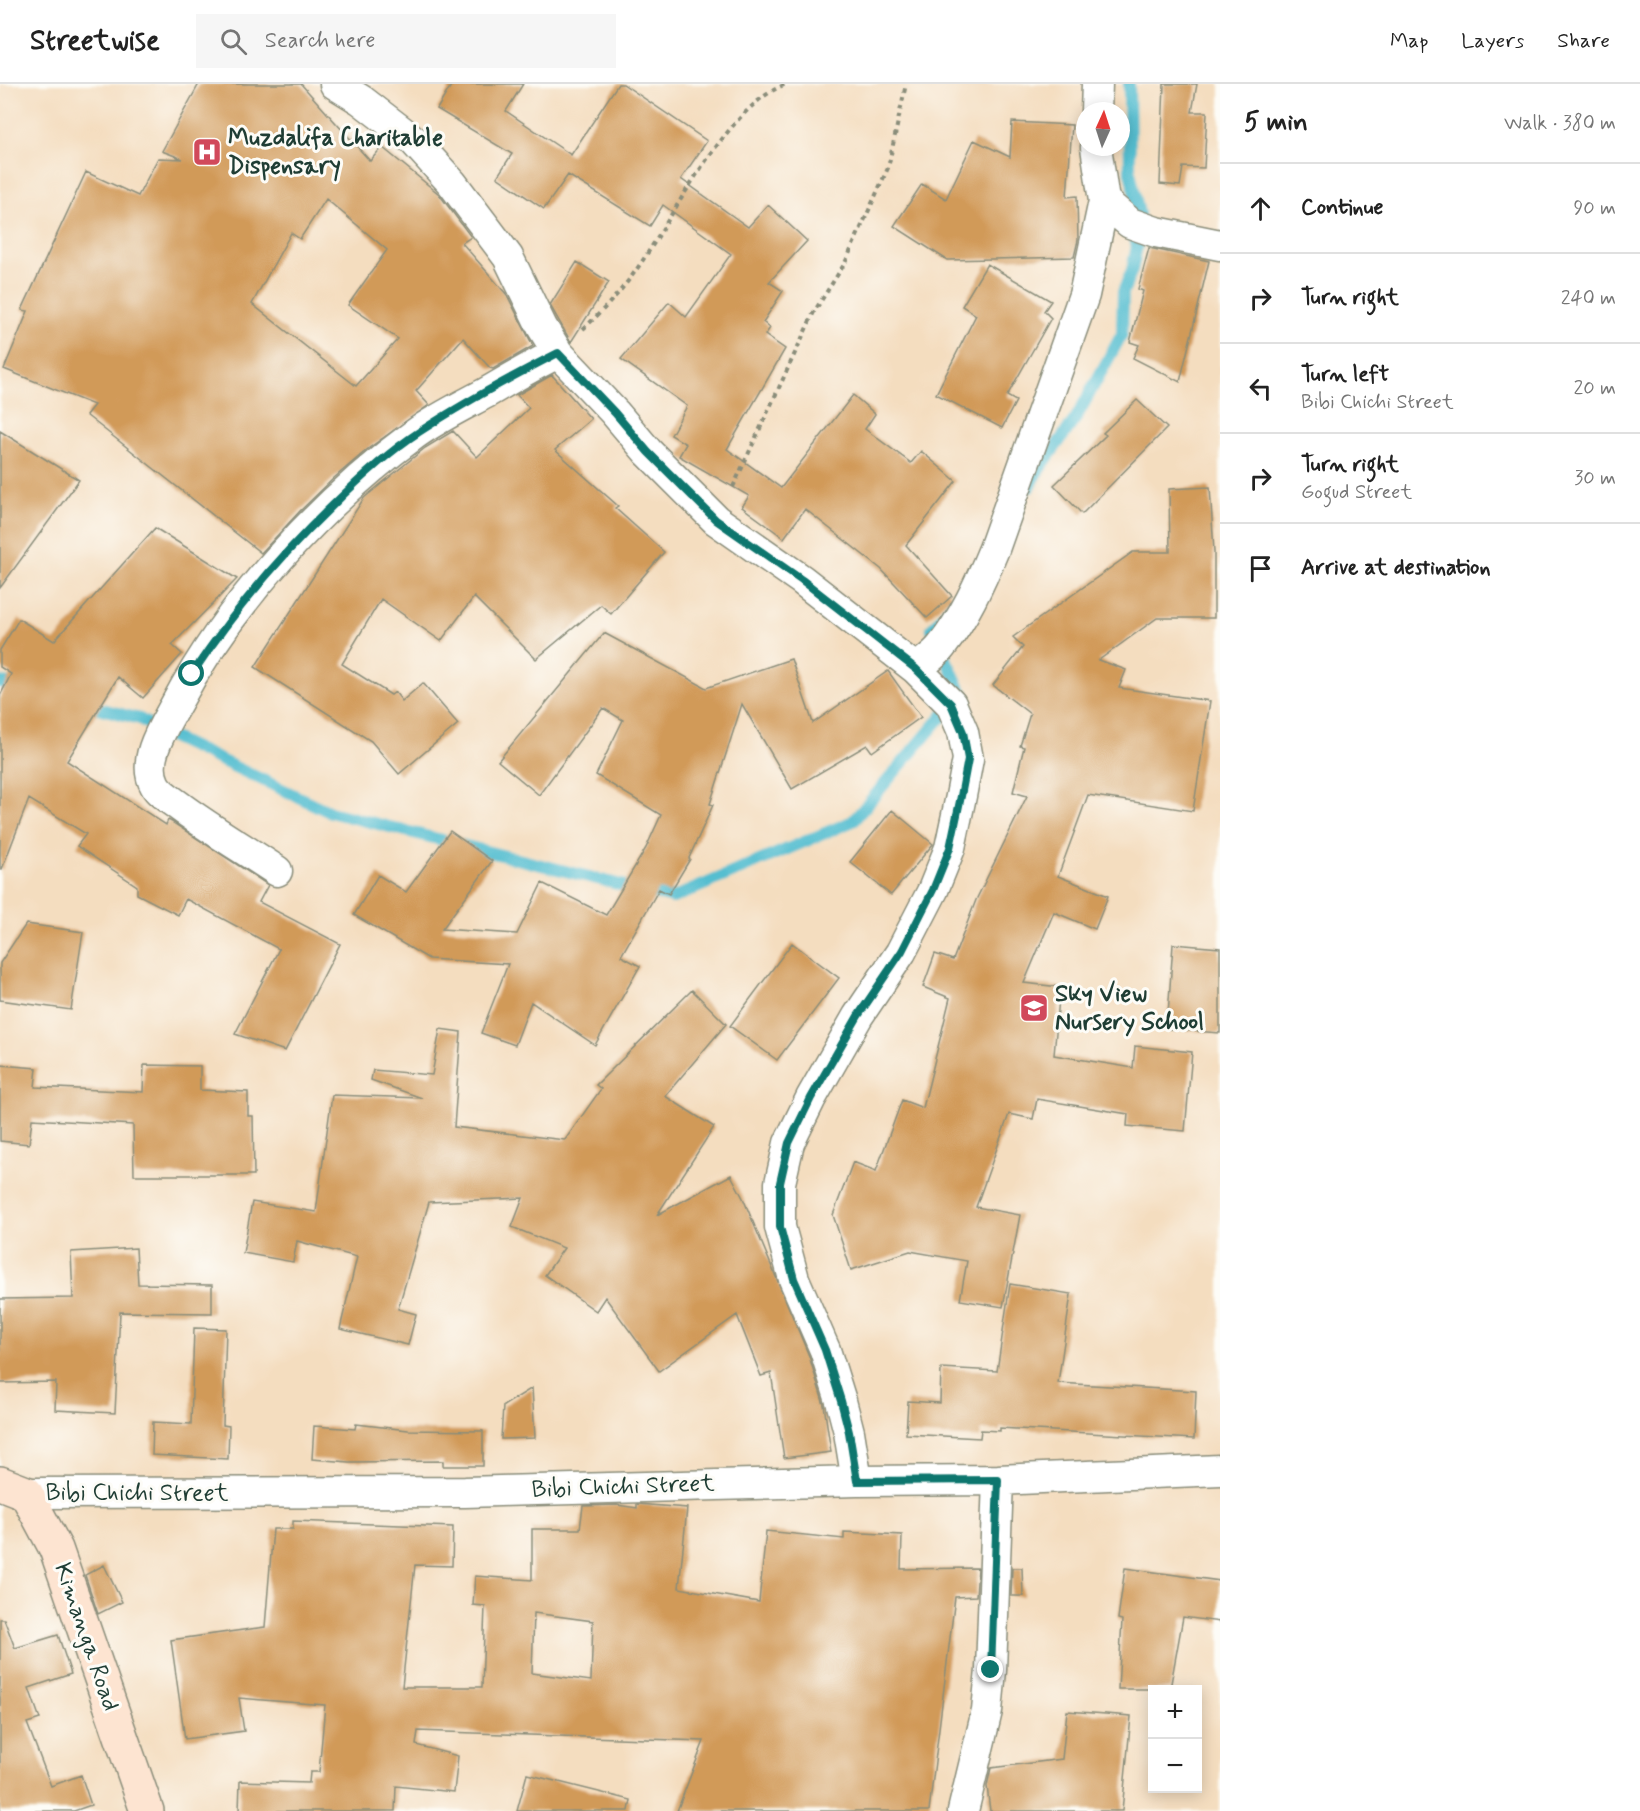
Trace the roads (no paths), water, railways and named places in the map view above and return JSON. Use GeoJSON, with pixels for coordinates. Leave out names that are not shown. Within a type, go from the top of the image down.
{"type":"FeatureCollection","features":[{"type":"Feature","properties":{"kind":"street"},"geometry":{"type":"LineString","coordinates":[[335,84],[361,100],[413,140],[452,183],[508,257],[542,327],[558,353],[615,413],[648,452],[716,520],[802,580],[916,669],[951,704],[963,732],[968,759],[950,848],[933,890],[902,951],[858,1016],[811,1098],[789,1143],[780,1183],[780,1227],[794,1279],[825,1350],[841,1401],[857,1481]]}},
{"type":"Feature","properties":{"kind":"street"},"geometry":{"type":"LineString","coordinates":[[1096,102],[1097,84]]}},
{"type":"Feature","properties":{"kind":"street"},"geometry":{"type":"LineString","coordinates":[[916,669],[939,649],[961,617],[980,582],[994,549],[1084,295],[1104,201],[1097,156]]}},
{"type":"Feature","properties":{"kind":"street"},"geometry":{"type":"LineString","coordinates":[[1104,201],[1130,223],[1156,232],[1220,245]]}},
{"type":"Feature","properties":{"kind":"street"},"geometry":{"type":"LineString","coordinates":[[277,871],[193,817],[155,786],[150,768],[154,752],[161,732],[192,674],[220,631],[256,584],[365,473],[418,433],[528,368],[558,353]]}},
{"type":"Feature","properties":{"kind":"street","name":"Bibi Chichi Street"},"geometry":{"type":"LineString","coordinates":[[13,1488],[465,1492],[857,1481],[998,1480],[1220,1470]]}},
{"type":"Feature","properties":{"kind":"street"},"geometry":{"type":"LineString","coordinates":[[963,1811],[987,1711],[991,1670],[998,1480]]}},
{"type":"Feature","properties":{"kind":"street","name":"Kimanga Road"},"geometry":{"type":"LineString","coordinates":[[13,1488],[56,1549],[147,1811]]}},
{"type":"Feature","properties":{"kind":"waterway"},"geometry":{"type":"LineString","coordinates":[[1030,487],[1036,474],[1076,418],[1122,334],[1123,292],[1132,270],[1137,246],[1130,223],[1139,214],[1130,171],[1129,84]]}},
{"type":"Feature","properties":{"kind":"waterway"},"geometry":{"type":"LineString","coordinates":[[83,704],[140,719],[161,732],[330,812],[673,898],[853,821],[962,693],[932,629],[956,601]]}},
{"type":"Feature","properties":{"kind":"waterway"},"geometry":{"type":"LineString","coordinates":[[0,682],[20,688]]}},
{"type":"Feature","properties":{"kind":"place","name":"Muzdalifa Charitable Dispensary"},"geometry":{"type":"Point","coordinates":[207,152]}},
{"type":"Feature","properties":{"kind":"place","name":"Sky View Nursery School"},"geometry":{"type":"Point","coordinates":[1034,1008]}}]}
